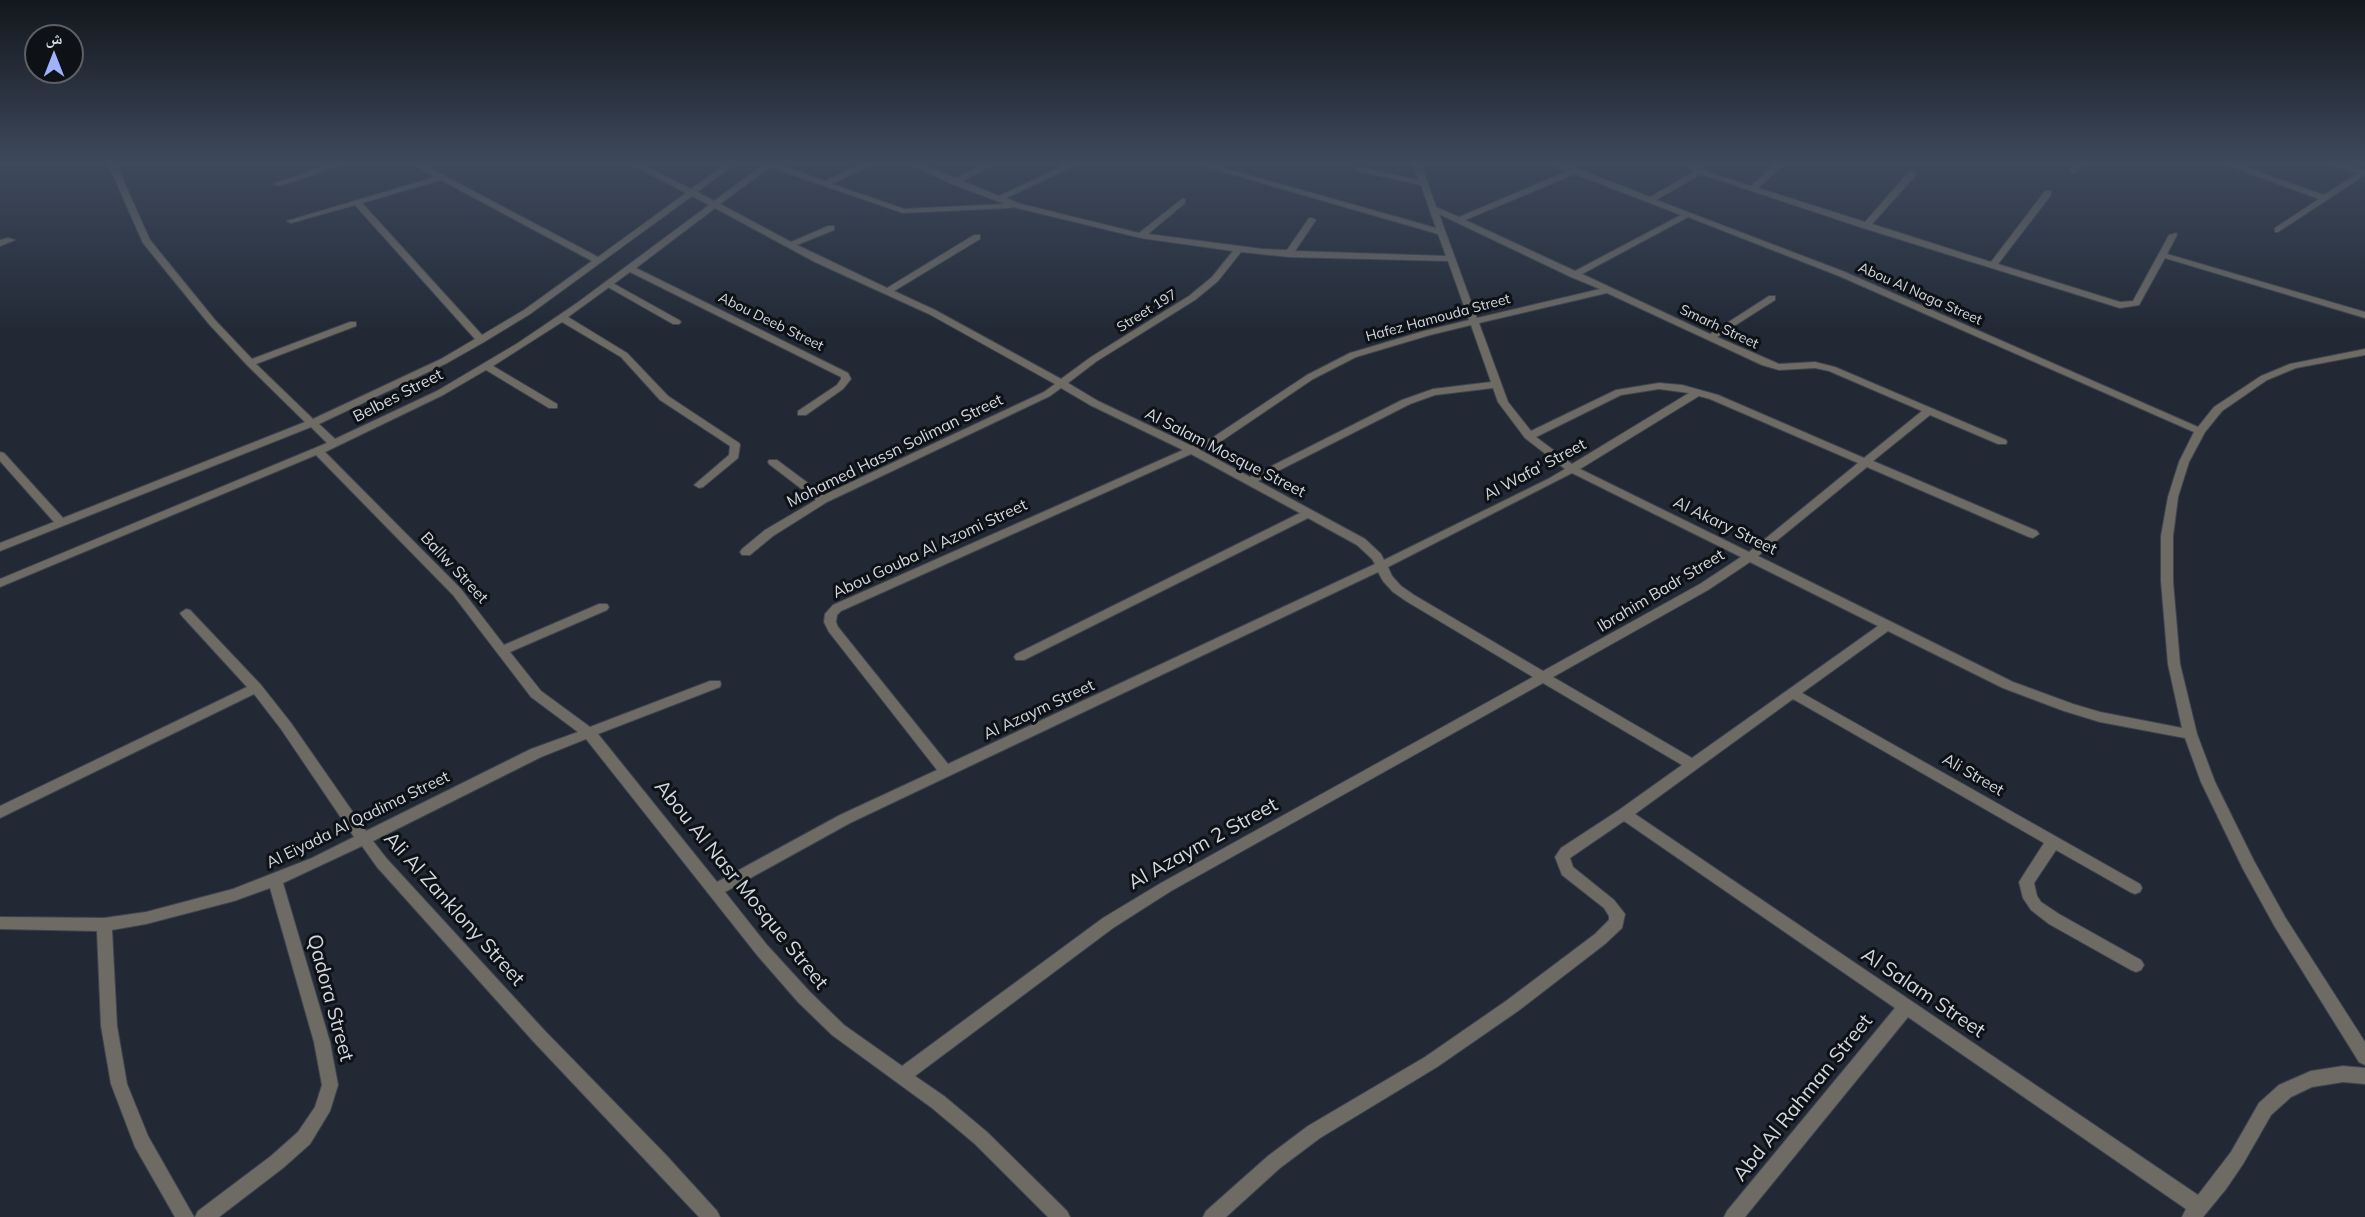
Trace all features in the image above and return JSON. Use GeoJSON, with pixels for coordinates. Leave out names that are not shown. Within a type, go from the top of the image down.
{"type":"FeatureCollection","features":[{"type":"Feature","properties":{"kind":"street"},"geometry":{"type":"LineString","coordinates":[[137,221],[146,241],[212,322],[250,363],[334,444]]}},
{"type":"Feature","properties":{"kind":"street"},"geometry":{"type":"LineString","coordinates":[[374,221],[481,340]]}},
{"type":"Feature","properties":{"kind":"street"},"geometry":{"type":"LineString","coordinates":[[522,221],[600,261]]}},
{"type":"Feature","properties":{"kind":"street","name":"Belbes Street"},"geometry":{"type":"LineString","coordinates":[[0,548],[312,423],[403,382],[527,312],[654,221]]}},
{"type":"Feature","properties":{"kind":"street","name":"Belbes Street"},"geometry":{"type":"LineString","coordinates":[[0,583],[318,451],[413,407],[486,366],[562,318],[694,221]]}},
{"type":"Feature","properties":{"kind":"street","name":"Al Salam Mosque Street"},"geometry":{"type":"LineString","coordinates":[[745,221],[829,266],[888,291],[1008,353],[1110,411],[1192,450],[1361,542],[1377,557],[1397,589],[1410,598],[1692,765]]}},
{"type":"Feature","properties":{"kind":"street"},"geometry":{"type":"LineString","coordinates":[[1079,221],[1141,236],[1238,250],[1289,254],[1450,259]]}},
{"type":"Feature","properties":{"kind":"street"},"geometry":{"type":"LineString","coordinates":[[1141,236],[1159,221]]}},
{"type":"Feature","properties":{"kind":"street"},"geometry":{"type":"LineString","coordinates":[[1289,254],[1311,221]]}},
{"type":"Feature","properties":{"kind":"street"},"geometry":{"type":"LineString","coordinates":[[1401,221],[1441,232]]}},
{"type":"Feature","properties":{"kind":"street","name":"Al Akary Street"},"geometry":{"type":"LineString","coordinates":[[1437,221],[1503,402],[1529,436],[1574,470],[2038,697],[2100,717],[2190,734]]}},
{"type":"Feature","properties":{"kind":"street","name":"Smarh Street"},"geometry":{"type":"LineString","coordinates":[[1460,221],[1771,366],[1827,367],[2002,442]]}},
{"type":"Feature","properties":{"kind":"street"},"geometry":{"type":"LineString","coordinates":[[1574,275],[1675,221]]}},
{"type":"Feature","properties":{"kind":"street","name":"Abou Al Naga Street"},"geometry":{"type":"LineString","coordinates":[[1705,221],[1842,274],[2200,431]]}},
{"type":"Feature","properties":{"kind":"street"},"geometry":{"type":"LineString","coordinates":[[1850,221],[2120,305],[2136,303],[2173,235]]}},
{"type":"Feature","properties":{"kind":"street"},"geometry":{"type":"LineString","coordinates":[[1866,226],[1871,221]]}},
{"type":"Feature","properties":{"kind":"street"},"geometry":{"type":"LineString","coordinates":[[1992,266],[2027,221]]}},
{"type":"Feature","properties":{"kind":"street"},"geometry":{"type":"LineString","coordinates":[[2278,230],[2292,221]]}},
{"type":"Feature","properties":{"kind":"street"},"geometry":{"type":"LineString","coordinates":[[791,246],[831,228]]}},
{"type":"Feature","properties":{"kind":"street"},"geometry":{"type":"LineString","coordinates":[[888,291],[977,237]]}},
{"type":"Feature","properties":{"kind":"street"},"geometry":{"type":"LineString","coordinates":[[0,243],[11,240]]}},
{"type":"Feature","properties":{"kind":"street","name":"Street 197"},"geometry":{"type":"LineString","coordinates":[[1062,384],[1094,359],[1192,298],[1215,279],[1238,250]]}},
{"type":"Feature","properties":{"kind":"street"},"geometry":{"type":"LineString","coordinates":[[2162,255],[2365,315]]}},
{"type":"Feature","properties":{"kind":"street","name":"Abou Deeb Street"},"geometry":{"type":"LineString","coordinates":[[630,268],[845,375],[846,379],[840,387],[802,413]]}},
{"type":"Feature","properties":{"kind":"street"},"geometry":{"type":"LineString","coordinates":[[609,284],[676,322]]}},
{"type":"Feature","properties":{"kind":"street","name":"Hafez Hamouda Street"},"geometry":{"type":"LineString","coordinates":[[1192,450],[1226,435],[1331,365],[1385,344],[1608,290]]}},
{"type":"Feature","properties":{"kind":"street"},"geometry":{"type":"LineString","coordinates":[[1710,338],[1772,298]]}},
{"type":"Feature","properties":{"kind":"street"},"geometry":{"type":"LineString","coordinates":[[562,318],[624,355],[664,398],[735,445],[734,456],[699,485]]}},
{"type":"Feature","properties":{"kind":"street"},"geometry":{"type":"LineString","coordinates":[[250,363],[353,324]]}},
{"type":"Feature","properties":{"kind":"street"},"geometry":{"type":"LineString","coordinates":[[2365,352],[2293,366],[2264,378],[2218,408],[2200,431],[2184,462],[2176,488],[2167,537],[2167,581],[2174,664],[2190,734],[2226,822],[2248,865],[2280,922],[2365,1057]]}},
{"type":"Feature","properties":{"kind":"street"},"geometry":{"type":"LineString","coordinates":[[486,366],[553,406]]}},
{"type":"Feature","properties":{"kind":"street","name":"Mohamed Hassn Soliman Street"},"geometry":{"type":"LineString","coordinates":[[746,552],[785,522],[823,500],[1031,403],[1062,384]]}},
{"type":"Feature","properties":{"kind":"street"},"geometry":{"type":"LineString","coordinates":[[1250,481],[1406,402],[1433,393],[1464,387],[1497,385]]}},
{"type":"Feature","properties":{"kind":"street"},"geometry":{"type":"LineString","coordinates":[[1529,436],[1619,392],[1659,386],[1698,392],[2033,534]]}},
{"type":"Feature","properties":{"kind":"street","name":"Al Wafa' Street"},"geometry":{"type":"LineString","coordinates":[[1381,566],[1574,470],[1698,392]]}},
{"type":"Feature","properties":{"kind":"street","name":"Ibrahim Badr Street"},"geometry":{"type":"LineString","coordinates":[[1544,679],[1704,587],[1750,557],[1929,410]]}},
{"type":"Feature","properties":{"kind":"street","name":"Abou Gouba Al Azomi Street"},"geometry":{"type":"LineString","coordinates":[[946,772],[833,630],[830,622],[831,614],[837,608],[850,602],[1192,450]]}},
{"type":"Feature","properties":{"kind":"street","name":"Ballw Street"},"geometry":{"type":"LineString","coordinates":[[318,451],[457,592],[536,694],[589,733]]}},
{"type":"Feature","properties":{"kind":"street"},"geometry":{"type":"LineString","coordinates":[[0,455],[61,523]]}},
{"type":"Feature","properties":{"kind":"street"},"geometry":{"type":"LineString","coordinates":[[773,462],[823,500]]}},
{"type":"Feature","properties":{"kind":"street"},"geometry":{"type":"LineString","coordinates":[[1020,657],[1309,513]]}},
{"type":"Feature","properties":{"kind":"street","name":"Al Azaym Street"},"geometry":{"type":"LineString","coordinates":[[716,890],[845,819],[1381,566]]}},
{"type":"Feature","properties":{"kind":"street"},"geometry":{"type":"LineString","coordinates":[[501,651],[603,607]]}},
{"type":"Feature","properties":{"kind":"street","name":"Ali Al Zanklony Street"},"geometry":{"type":"LineString","coordinates":[[186,613],[256,688],[286,726],[364,840],[396,878],[539,1036],[711,1217]]}},
{"type":"Feature","properties":{"kind":"street"},"geometry":{"type":"LineString","coordinates":[[1212,1217],[1274,1162],[1314,1132],[1431,1062],[1600,939],[1617,923],[1617,914],[1614,909],[1567,871],[1562,857],[1566,852],[1624,814],[1887,625]]}},
{"type":"Feature","properties":{"kind":"street","name":"Al Azaym 2 Street"},"geometry":{"type":"LineString","coordinates":[[903,1076],[1108,922],[1166,887],[1544,679]]}},
{"type":"Feature","properties":{"kind":"street","name":"Al Eiyada Al Qadima Street"},"geometry":{"type":"LineString","coordinates":[[0,923],[105,925],[146,918],[234,895],[275,880],[364,840],[510,765],[716,684]]}},
{"type":"Feature","properties":{"kind":"street"},"geometry":{"type":"LineString","coordinates":[[0,812],[256,688]]}},
{"type":"Feature","properties":{"kind":"street","name":"Ali Street"},"geometry":{"type":"LineString","coordinates":[[1792,693],[2135,888]]}},
{"type":"Feature","properties":{"kind":"street","name":"Abou Al Nasr Mosque Street"},"geometry":{"type":"LineString","coordinates":[[589,733],[608,753],[804,997],[846,1036],[903,1076],[981,1138],[1061,1217]]}},
{"type":"Feature","properties":{"kind":"street","name":"Al Salam Street"},"geometry":{"type":"LineString","coordinates":[[1624,814],[1906,1006],[2195,1212]]}},
{"type":"Feature","properties":{"kind":"street"},"geometry":{"type":"LineString","coordinates":[[2054,841],[2026,882],[2030,898],[2036,906],[2054,919],[2136,965]]}},
{"type":"Feature","properties":{"kind":"street","name":"Qadora Street"},"geometry":{"type":"LineString","coordinates":[[204,1217],[277,1162],[303,1138],[322,1111],[330,1085],[322,1042],[275,880]]}},
{"type":"Feature","properties":{"kind":"street"},"geometry":{"type":"LineString","coordinates":[[105,925],[109,1026],[119,1084],[141,1141],[185,1217]]}},
{"type":"Feature","properties":{"kind":"street","name":"Abd Al Rahman Street"},"geometry":{"type":"LineString","coordinates":[[1733,1217],[1906,1006]]}},
{"type":"Feature","properties":{"kind":"street"},"geometry":{"type":"LineString","coordinates":[[2195,1212],[2220,1184],[2238,1158],[2265,1109],[2285,1091],[2311,1079],[2343,1074],[2365,1076]]}}]}
